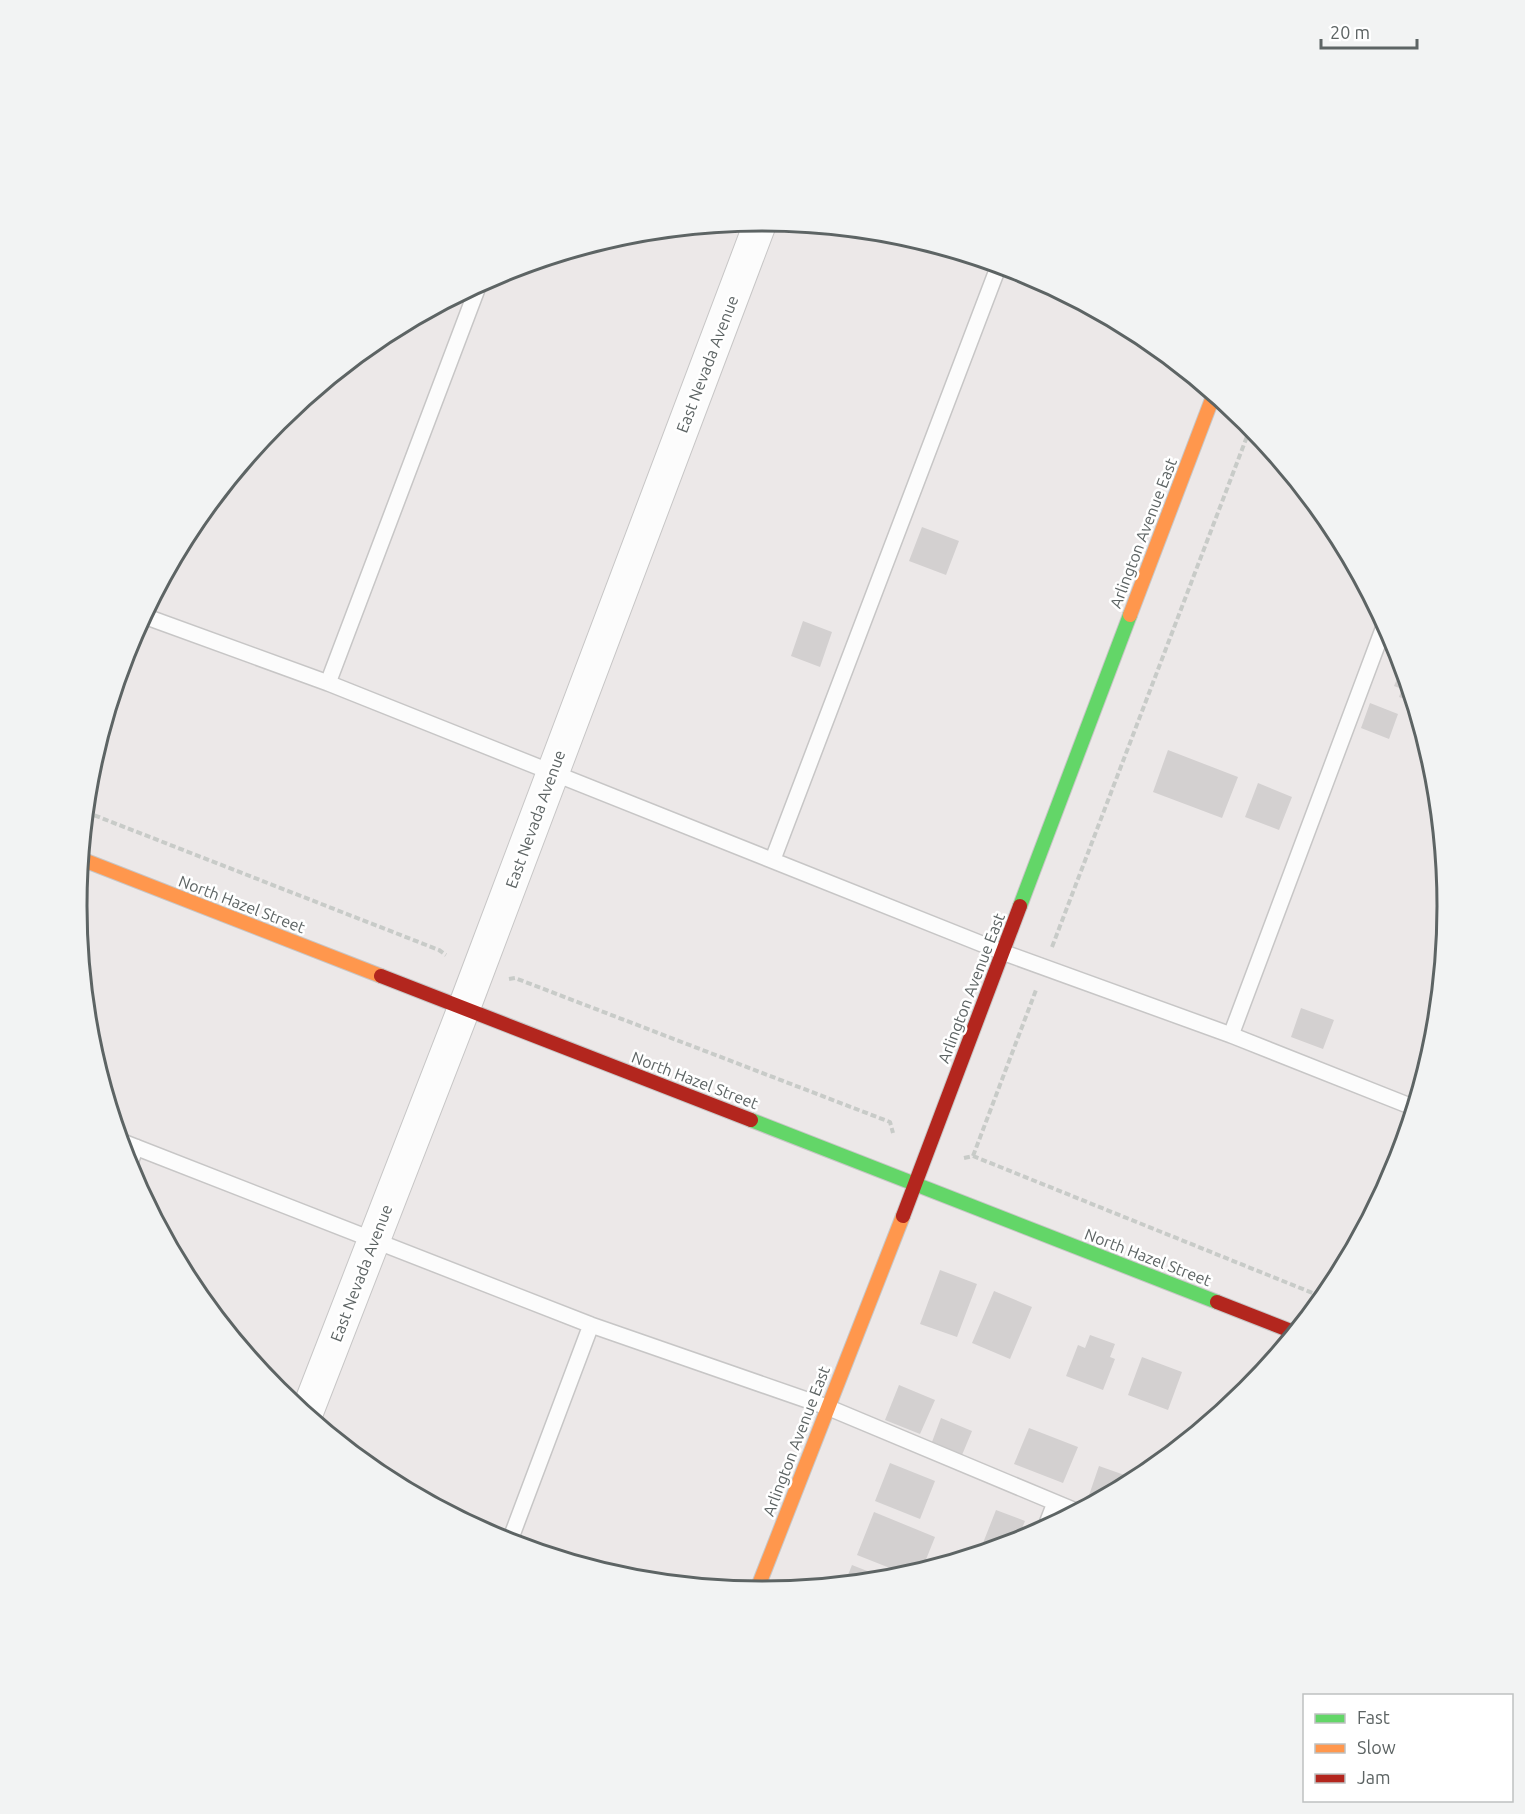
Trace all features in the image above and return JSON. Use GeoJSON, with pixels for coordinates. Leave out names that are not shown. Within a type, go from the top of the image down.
{"type":"FeatureCollection","features":[{"type":"Feature","properties":{"kind":"street","name":"East Nevada Avenue"},"geometry":{"type":"LineString","coordinates":[[309,1407],[465,1008],[757,231]]}},
{"type":"Feature","properties":{"kind":"street","name":"Arlington Avenue East"},"geometry":{"type":"LineString","coordinates":[[760,1582],[915,1184],[1211,402]]}},
{"type":"Feature","properties":{"kind":"street","name":"North Hazel Street"},"geometry":{"type":"LineString","coordinates":[[88,862],[1288,1330]]}},
{"type":"Feature","properties":{"kind":"lane"},"geometry":{"type":"LineString","coordinates":[[773,859],[996,273]]}},
{"type":"Feature","properties":{"kind":"lane"},"geometry":{"type":"LineString","coordinates":[[328,683],[474,296]]}},
{"type":"Feature","properties":{"kind":"lane"},"geometry":{"type":"LineString","coordinates":[[152,619],[328,683],[1002,952],[1231,1035],[1408,1105]]}},
{"type":"Feature","properties":{"kind":"lane"},"geometry":{"type":"LineString","coordinates":[[1231,1035],[1381,635]]}},
{"type":"Feature","properties":{"kind":"lane"},"geometry":{"type":"LineString","coordinates":[[130,1145],[591,1325],[827,1407],[1069,1509]]}},
{"type":"Feature","properties":{"kind":"lane"},"geometry":{"type":"LineString","coordinates":[[134,1153],[136,1147]]}},
{"type":"Feature","properties":{"kind":"lane"},"geometry":{"type":"LineString","coordinates":[[511,1534],[591,1325]]}},
{"type":"Feature","properties":{"kind":"lane"},"geometry":{"type":"LineString","coordinates":[[1049,1518],[1055,1503]]}},
{"type":"Feature","properties":{"kind":"path"},"geometry":{"type":"LineString","coordinates":[[973,1156],[1247,437]]}},
{"type":"Feature","properties":{"kind":"path"},"geometry":{"type":"LineString","coordinates":[[94,815],[428,945],[446,956]]}},
{"type":"Feature","properties":{"kind":"path"},"geometry":{"type":"LineString","coordinates":[[502,980],[515,978],[890,1122],[893,1133]]}},
{"type":"Feature","properties":{"kind":"path"},"geometry":{"type":"LineString","coordinates":[[964,1158],[973,1156],[1315,1294]]}},
{"type":"Feature","properties":{"kind":"building"},"geometry":{"type":"Polygon","coordinates":[[[922,527],[959,541],[946,575],[909,561],[922,527]]]}},
{"type":"Feature","properties":{"kind":"building"},"geometry":{"type":"Polygon","coordinates":[[[803,621],[832,632],[820,667],[791,656],[803,621]]]}},
{"type":"Feature","properties":{"kind":"building"},"geometry":{"type":"Polygon","coordinates":[[[1398,679],[1402,689],[1394,686],[1398,679]]]}},
{"type":"Feature","properties":{"kind":"building"},"geometry":{"type":"Polygon","coordinates":[[[1402,689],[1405,699],[1399,697],[1402,689]]]}},
{"type":"Feature","properties":{"kind":"building"},"geometry":{"type":"Polygon","coordinates":[[[1370,703],[1398,714],[1389,739],[1361,728],[1370,703]]]}},
{"type":"Feature","properties":{"kind":"building"},"geometry":{"type":"Polygon","coordinates":[[[1168,750],[1238,777],[1222,818],[1153,792],[1168,750]]]}},
{"type":"Feature","properties":{"kind":"building"},"geometry":{"type":"Polygon","coordinates":[[[1258,783],[1292,797],[1279,830],[1245,817],[1258,783]]]}},
{"type":"Feature","properties":{"kind":"building"},"geometry":{"type":"Polygon","coordinates":[[[1301,1008],[1334,1020],[1323,1049],[1291,1037],[1301,1008]]]}},
{"type":"Feature","properties":{"kind":"building"},"geometry":{"type":"Polygon","coordinates":[[[940,1270],[977,1284],[957,1337],[920,1324],[940,1270]]]}},
{"type":"Feature","properties":{"kind":"building"},"geometry":{"type":"Polygon","coordinates":[[[994,1291],[1032,1307],[1010,1359],[972,1343],[994,1291]]]}},
{"type":"Feature","properties":{"kind":"building"},"geometry":{"type":"Polygon","coordinates":[[[1090,1335],[1115,1344],[1110,1357],[1115,1359],[1103,1390],[1066,1376],[1078,1345],[1085,1348],[1090,1335]]]}},
{"type":"Feature","properties":{"kind":"building"},"geometry":{"type":"Polygon","coordinates":[[[1142,1357],[1182,1372],[1168,1410],[1128,1395],[1142,1357]]]}},
{"type":"Feature","properties":{"kind":"building"},"geometry":{"type":"Polygon","coordinates":[[[899,1385],[935,1400],[920,1434],[885,1420],[899,1385]]]}},
{"type":"Feature","properties":{"kind":"building"},"geometry":{"type":"Polygon","coordinates":[[[941,1418],[972,1431],[962,1455],[932,1442],[941,1418]]]}},
{"type":"Feature","properties":{"kind":"building"},"geometry":{"type":"Polygon","coordinates":[[[1029,1428],[1078,1447],[1063,1483],[1014,1464],[1029,1428]]]}},
{"type":"Feature","properties":{"kind":"building"},"geometry":{"type":"Polygon","coordinates":[[[890,1463],[935,1481],[920,1519],[875,1501],[890,1463]]]}},
{"type":"Feature","properties":{"kind":"building"},"geometry":{"type":"Polygon","coordinates":[[[1099,1466],[1127,1476],[1100,1492],[1088,1499],[1099,1466]]]}},
{"type":"Feature","properties":{"kind":"building"},"geometry":{"type":"Polygon","coordinates":[[[996,1510],[1025,1521],[1021,1531],[987,1544],[983,1543],[996,1510]]]}},
{"type":"Feature","properties":{"kind":"building"},"geometry":{"type":"Polygon","coordinates":[[[874,1512],[935,1537],[925,1562],[895,1570],[857,1555],[874,1512]]]}},
{"type":"Feature","properties":{"kind":"building"},"geometry":{"type":"Polygon","coordinates":[[[852,1565],[873,1573],[851,1577],[847,1577],[852,1565]]]}},
{"type":"Feature","properties":{"kind":"traffic: fast"},"geometry":{"type":"LineString","coordinates":[[1020,906],[1130,615]]}},
{"type":"Feature","properties":{"kind":"traffic: fast"},"geometry":{"type":"LineString","coordinates":[[751,1120],[1217,1302]]}},
{"type":"Feature","properties":{"kind":"traffic: slow"},"geometry":{"type":"LineString","coordinates":[[1130,615],[1211,402]]}},
{"type":"Feature","properties":{"kind":"traffic: slow"},"geometry":{"type":"LineString","coordinates":[[88,862],[381,976]]}},
{"type":"Feature","properties":{"kind":"traffic: slow"},"geometry":{"type":"LineString","coordinates":[[760,1582],[903,1216]]}},
{"type":"Feature","properties":{"kind":"traffic: jam"},"geometry":{"type":"LineString","coordinates":[[903,1216],[1020,906]]}},
{"type":"Feature","properties":{"kind":"traffic: jam"},"geometry":{"type":"LineString","coordinates":[[381,976],[751,1120]]}},
{"type":"Feature","properties":{"kind":"traffic: jam"},"geometry":{"type":"LineString","coordinates":[[1217,1302],[1288,1330]]}}]}
